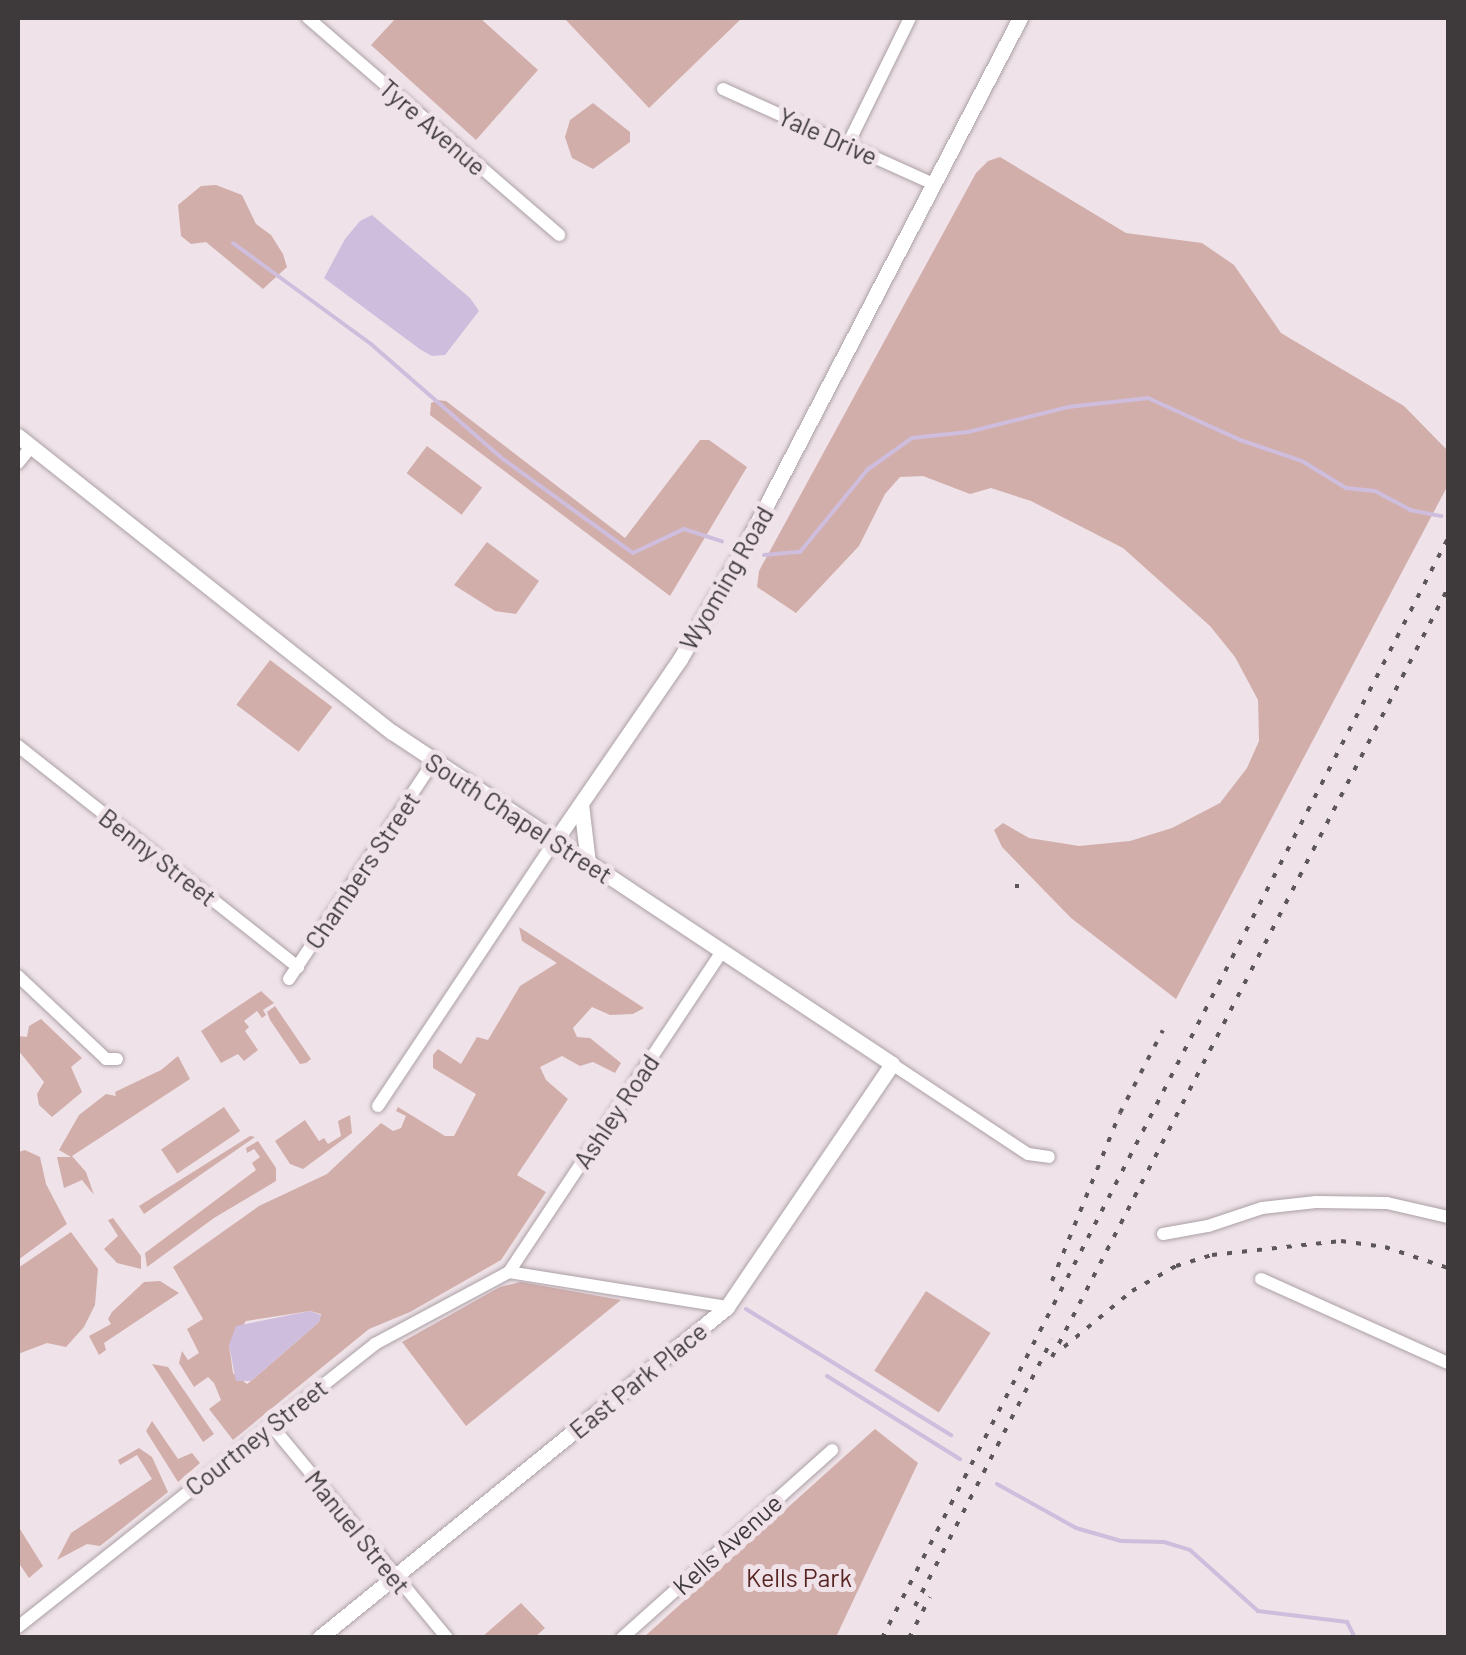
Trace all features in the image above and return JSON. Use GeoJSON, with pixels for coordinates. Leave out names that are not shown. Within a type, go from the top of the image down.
{"type":"FeatureCollection","features":[{"type":"Feature","properties":{"kind":"street","name":"Tyre Avenue"},"geometry":{"type":"LineString","coordinates":[[308,18],[558,235]]}},
{"type":"Feature","properties":{"kind":"street"},"geometry":{"type":"LineString","coordinates":[[848,144],[910,18]]}},
{"type":"Feature","properties":{"kind":"street","name":"Wyoming Road"},"geometry":{"type":"LineString","coordinates":[[378,1106],[680,659],[736,563],[1020,18]]}},
{"type":"Feature","properties":{"kind":"street","name":"Yale Drive"},"geometry":{"type":"LineString","coordinates":[[723,89],[934,184]]}},
{"type":"Feature","properties":{"kind":"street","name":"South Chapel Street"},"geometry":{"type":"LineString","coordinates":[[18,436],[374,719],[434,762],[1028,1154],[1049,1156]]}},
{"type":"Feature","properties":{"kind":"street"},"geometry":{"type":"LineString","coordinates":[[18,463],[31,447]]}},
{"type":"Feature","properties":{"kind":"street","name":"Benny Street"},"geometry":{"type":"LineString","coordinates":[[18,746],[298,967]]}},
{"type":"Feature","properties":{"kind":"street","name":"Chambers Street"},"geometry":{"type":"LineString","coordinates":[[289,979],[434,762]]}},
{"type":"Feature","properties":{"kind":"street"},"geometry":{"type":"LineString","coordinates":[[582,804],[588,863]]}},
{"type":"Feature","properties":{"kind":"street","name":"Ashley Road"},"geometry":{"type":"LineString","coordinates":[[510,1272],[722,951]]}},
{"type":"Feature","properties":{"kind":"street"},"geometry":{"type":"LineString","coordinates":[[18,976],[106,1059],[118,1059]]}},
{"type":"Feature","properties":{"kind":"street","name":"East Park Place"},"geometry":{"type":"LineString","coordinates":[[320,1638],[727,1307],[892,1064]]}},
{"type":"Feature","properties":{"kind":"street"},"geometry":{"type":"LineString","coordinates":[[1163,1234],[1208,1226],[1262,1208],[1316,1202],[1388,1203],[1448,1217]]}},
{"type":"Feature","properties":{"kind":"street"},"geometry":{"type":"LineString","coordinates":[[510,1272],[727,1307]]}},
{"type":"Feature","properties":{"kind":"street","name":"Courtney Street"},"geometry":{"type":"LineString","coordinates":[[18,1627],[375,1344],[510,1272]]}},
{"type":"Feature","properties":{"kind":"street"},"geometry":{"type":"LineString","coordinates":[[1261,1280],[1448,1363]]}},
{"type":"Feature","properties":{"kind":"street","name":"Manuel Street"},"geometry":{"type":"LineString","coordinates":[[271,1425],[447,1638]]}},
{"type":"Feature","properties":{"kind":"street","name":"Kells Avenue"},"geometry":{"type":"LineString","coordinates":[[622,1638],[832,1450]]}},
{"type":"Feature","properties":{"kind":"green space"},"geometry":{"type":"Polygon","coordinates":[[[396,18],[480,18],[538,70],[476,140],[371,45],[396,18]]]}},
{"type":"Feature","properties":{"kind":"green space"},"geometry":{"type":"Polygon","coordinates":[[[564,18],[742,18],[649,108],[564,18]]]}},
{"type":"Feature","properties":{"kind":"green space"},"geometry":{"type":"Polygon","coordinates":[[[593,103],[630,132],[630,142],[593,169],[572,158],[565,137],[570,120],[593,103]]]}},
{"type":"Feature","properties":{"kind":"green space"},"geometry":{"type":"Polygon","coordinates":[[[1000,157],[1126,233],[1202,243],[1234,265],[1281,333],[1404,406],[1448,451],[1448,485],[1176,999],[1071,918],[1002,847],[994,830],[1003,823],[1029,838],[1079,846],[1130,841],[1172,828],[1220,803],[1247,768],[1259,741],[1258,700],[1235,657],[1210,626],[1123,548],[1031,501],[991,488],[970,494],[923,476],[900,477],[885,494],[859,546],[796,613],[757,587],[759,571],[976,173],[988,161],[1000,157]]]}},
{"type":"Feature","properties":{"kind":"green space"},"geometry":{"type":"Polygon","coordinates":[[[216,185],[242,195],[256,224],[271,235],[283,254],[287,267],[263,289],[206,242],[191,244],[181,236],[178,205],[201,186],[216,185]]]}},
{"type":"Feature","properties":{"kind":"green space"},"geometry":{"type":"Polygon","coordinates":[[[446,401],[625,538],[700,440],[709,440],[747,467],[670,596],[430,415],[431,403],[446,401]]]}},
{"type":"Feature","properties":{"kind":"green space"},"geometry":{"type":"Polygon","coordinates":[[[427,446],[482,488],[462,515],[407,473],[427,446]]]}},
{"type":"Feature","properties":{"kind":"green space"},"geometry":{"type":"Polygon","coordinates":[[[487,542],[539,581],[516,614],[495,611],[454,585],[487,542]]]}},
{"type":"Feature","properties":{"kind":"green space"},"geometry":{"type":"Polygon","coordinates":[[[270,660],[332,707],[299,752],[236,705],[270,660]]]}},
{"type":"Feature","properties":{"kind":"green space"},"geometry":{"type":"Polygon","coordinates":[[[519,927],[644,1008],[633,1014],[610,1015],[592,1007],[573,1028],[577,1037],[590,1038],[621,1063],[615,1073],[593,1062],[580,1066],[562,1056],[540,1067],[546,1080],[568,1099],[517,1175],[546,1192],[501,1260],[410,1312],[369,1329],[233,1440],[209,1409],[221,1400],[214,1383],[208,1377],[194,1387],[179,1363],[182,1351],[188,1360],[199,1353],[187,1329],[203,1319],[173,1267],[259,1206],[327,1174],[381,1123],[393,1131],[401,1128],[406,1116],[396,1111],[398,1107],[445,1136],[454,1136],[476,1094],[433,1068],[433,1055],[438,1049],[461,1064],[477,1037],[488,1040],[520,986],[557,963],[522,941],[519,927]],[[310,1311],[246,1321],[229,1345],[233,1373],[247,1384],[319,1322],[321,1314],[310,1311]]]}},
{"type":"Feature","properties":{"kind":"green space"},"geometry":{"type":"Polygon","coordinates":[[[261,991],[274,1003],[263,1010],[266,1015],[262,1018],[257,1011],[244,1021],[249,1027],[245,1031],[258,1050],[244,1061],[238,1054],[221,1063],[201,1031],[261,991]]]}},
{"type":"Feature","properties":{"kind":"green space"},"geometry":{"type":"Polygon","coordinates":[[[275,1006],[311,1059],[306,1063],[300,1064],[270,1020],[267,1012],[275,1006]]]}},
{"type":"Feature","properties":{"kind":"green space"},"geometry":{"type":"Polygon","coordinates":[[[41,1019],[82,1058],[71,1067],[82,1092],[52,1117],[39,1105],[37,1094],[44,1082],[18,1050],[18,1036],[27,1037],[29,1026],[41,1019]]]}},
{"type":"Feature","properties":{"kind":"green space"},"geometry":{"type":"Polygon","coordinates":[[[178,1056],[190,1079],[72,1156],[86,1172],[94,1195],[82,1180],[64,1188],[57,1157],[71,1157],[59,1150],[79,1115],[106,1094],[116,1096],[115,1092],[161,1070],[178,1056]]]}},
{"type":"Feature","properties":{"kind":"green space"},"geometry":{"type":"Polygon","coordinates":[[[224,1107],[240,1131],[177,1174],[161,1149],[224,1107]]]}},
{"type":"Feature","properties":{"kind":"green space"},"geometry":{"type":"Polygon","coordinates":[[[350,1115],[352,1133],[303,1169],[290,1164],[275,1141],[305,1120],[319,1141],[324,1138],[328,1144],[341,1136],[338,1121],[350,1115]]]}},
{"type":"Feature","properties":{"kind":"green space"},"geometry":{"type":"Polygon","coordinates":[[[250,1136],[255,1137],[144,1214],[139,1206],[250,1136]]]}},
{"type":"Feature","properties":{"kind":"green space"},"geometry":{"type":"Polygon","coordinates":[[[258,1141],[276,1168],[276,1181],[214,1218],[147,1267],[145,1253],[256,1170],[252,1163],[260,1157],[254,1149],[247,1153],[246,1148],[258,1141]]]}},
{"type":"Feature","properties":{"kind":"green space"},"geometry":{"type":"Polygon","coordinates":[[[25,1150],[40,1157],[46,1184],[67,1224],[18,1260],[18,1152],[25,1150]]]}},
{"type":"Feature","properties":{"kind":"green space"},"geometry":{"type":"Polygon","coordinates":[[[113,1218],[141,1256],[141,1269],[117,1263],[104,1249],[118,1236],[108,1220],[113,1218]]]}},
{"type":"Feature","properties":{"kind":"green space"},"geometry":{"type":"Polygon","coordinates":[[[71,1232],[98,1269],[95,1305],[84,1327],[66,1347],[47,1343],[18,1354],[18,1268],[71,1232]]]}},
{"type":"Feature","properties":{"kind":"green space"},"geometry":{"type":"Polygon","coordinates":[[[160,1281],[179,1293],[104,1343],[106,1350],[99,1355],[89,1336],[111,1324],[108,1319],[112,1312],[144,1282],[160,1281]]]}},
{"type":"Feature","properties":{"kind":"green space"},"geometry":{"type":"Polygon","coordinates":[[[521,1282],[621,1300],[466,1426],[402,1342],[500,1287],[521,1282]]]}},
{"type":"Feature","properties":{"kind":"green space"},"geometry":{"type":"Polygon","coordinates":[[[926,1291],[991,1333],[939,1413],[874,1371],[926,1291]]]}},
{"type":"Feature","properties":{"kind":"green space"},"geometry":{"type":"Polygon","coordinates":[[[152,1364],[168,1367],[214,1434],[203,1442],[152,1364]]]}},
{"type":"Feature","properties":{"kind":"green space"},"geometry":{"type":"Polygon","coordinates":[[[152,1421],[178,1459],[192,1453],[200,1463],[178,1482],[146,1431],[152,1421]]]}},
{"type":"Feature","properties":{"kind":"green space","name":"Kells Park"},"geometry":{"type":"Polygon","coordinates":[[[875,1429],[918,1463],[836,1637],[644,1637],[875,1429]]]}},
{"type":"Feature","properties":{"kind":"green space"},"geometry":{"type":"Polygon","coordinates":[[[139,1448],[152,1457],[168,1492],[100,1546],[87,1544],[57,1560],[71,1533],[152,1479],[137,1455],[120,1465],[118,1460],[139,1448]]]}},
{"type":"Feature","properties":{"kind":"green space"},"geometry":{"type":"Polygon","coordinates":[[[18,1526],[43,1566],[29,1578],[18,1562],[18,1526]]]}},
{"type":"Feature","properties":{"kind":"green space"},"geometry":{"type":"Polygon","coordinates":[[[521,1603],[545,1628],[535,1637],[482,1637],[521,1603]]]}},
{"type":"Feature","properties":{"kind":"shaded area"},"geometry":{"type":"Polygon","coordinates":[[[372,215],[470,298],[479,311],[445,355],[432,356],[421,350],[324,278],[345,239],[360,221],[372,215]]]}},
{"type":"Feature","properties":{"kind":"shaded area"},"geometry":{"type":"Polygon","coordinates":[[[310,1311],[321,1315],[319,1322],[251,1381],[236,1381],[229,1345],[236,1326],[310,1311]]]}},
{"type":"Feature","properties":{"kind":"waterway"},"geometry":{"type":"LineString","coordinates":[[233,243],[371,344],[503,459],[633,553],[684,529],[722,541]]}},
{"type":"Feature","properties":{"kind":"waterway"},"geometry":{"type":"LineString","coordinates":[[764,555],[800,552],[867,470],[912,438],[968,432],[1068,407],[1148,398],[1240,440],[1302,461],[1346,488],[1375,491],[1410,510],[1441,516]]}},
{"type":"Feature","properties":{"kind":"waterway"},"geometry":{"type":"LineString","coordinates":[[746,1309],[951,1435]]}},
{"type":"Feature","properties":{"kind":"waterway"},"geometry":{"type":"LineString","coordinates":[[827,1376],[960,1459]]}},
{"type":"Feature","properties":{"kind":"waterway"},"geometry":{"type":"LineString","coordinates":[[997,1484],[1076,1528],[1121,1541],[1164,1542],[1190,1550],[1258,1611],[1347,1622],[1355,1638]]}},
{"type":"Feature","properties":{"kind":"railway"},"geometry":{"type":"LineString","coordinates":[[882,1638],[1448,538]]}},
{"type":"Feature","properties":{"kind":"railway"},"geometry":{"type":"LineString","coordinates":[[1052,1357],[1448,588]]}},
{"type":"Feature","properties":{"kind":"railway"},"geometry":{"type":"LineString","coordinates":[[1052,1281],[1120,1113],[1163,1030]]}},
{"type":"Feature","properties":{"kind":"railway"},"geometry":{"type":"LineString","coordinates":[[1064,1347],[1132,1291],[1176,1266],[1212,1255],[1341,1241],[1385,1247],[1448,1268]]}},
{"type":"Feature","properties":{"kind":"railway"},"geometry":{"type":"LineString","coordinates":[[915,1606],[1052,1339]]}},
{"type":"Feature","properties":{"kind":"railway"},"geometry":{"type":"LineString","coordinates":[[909,1638],[930,1597]]}}]}
